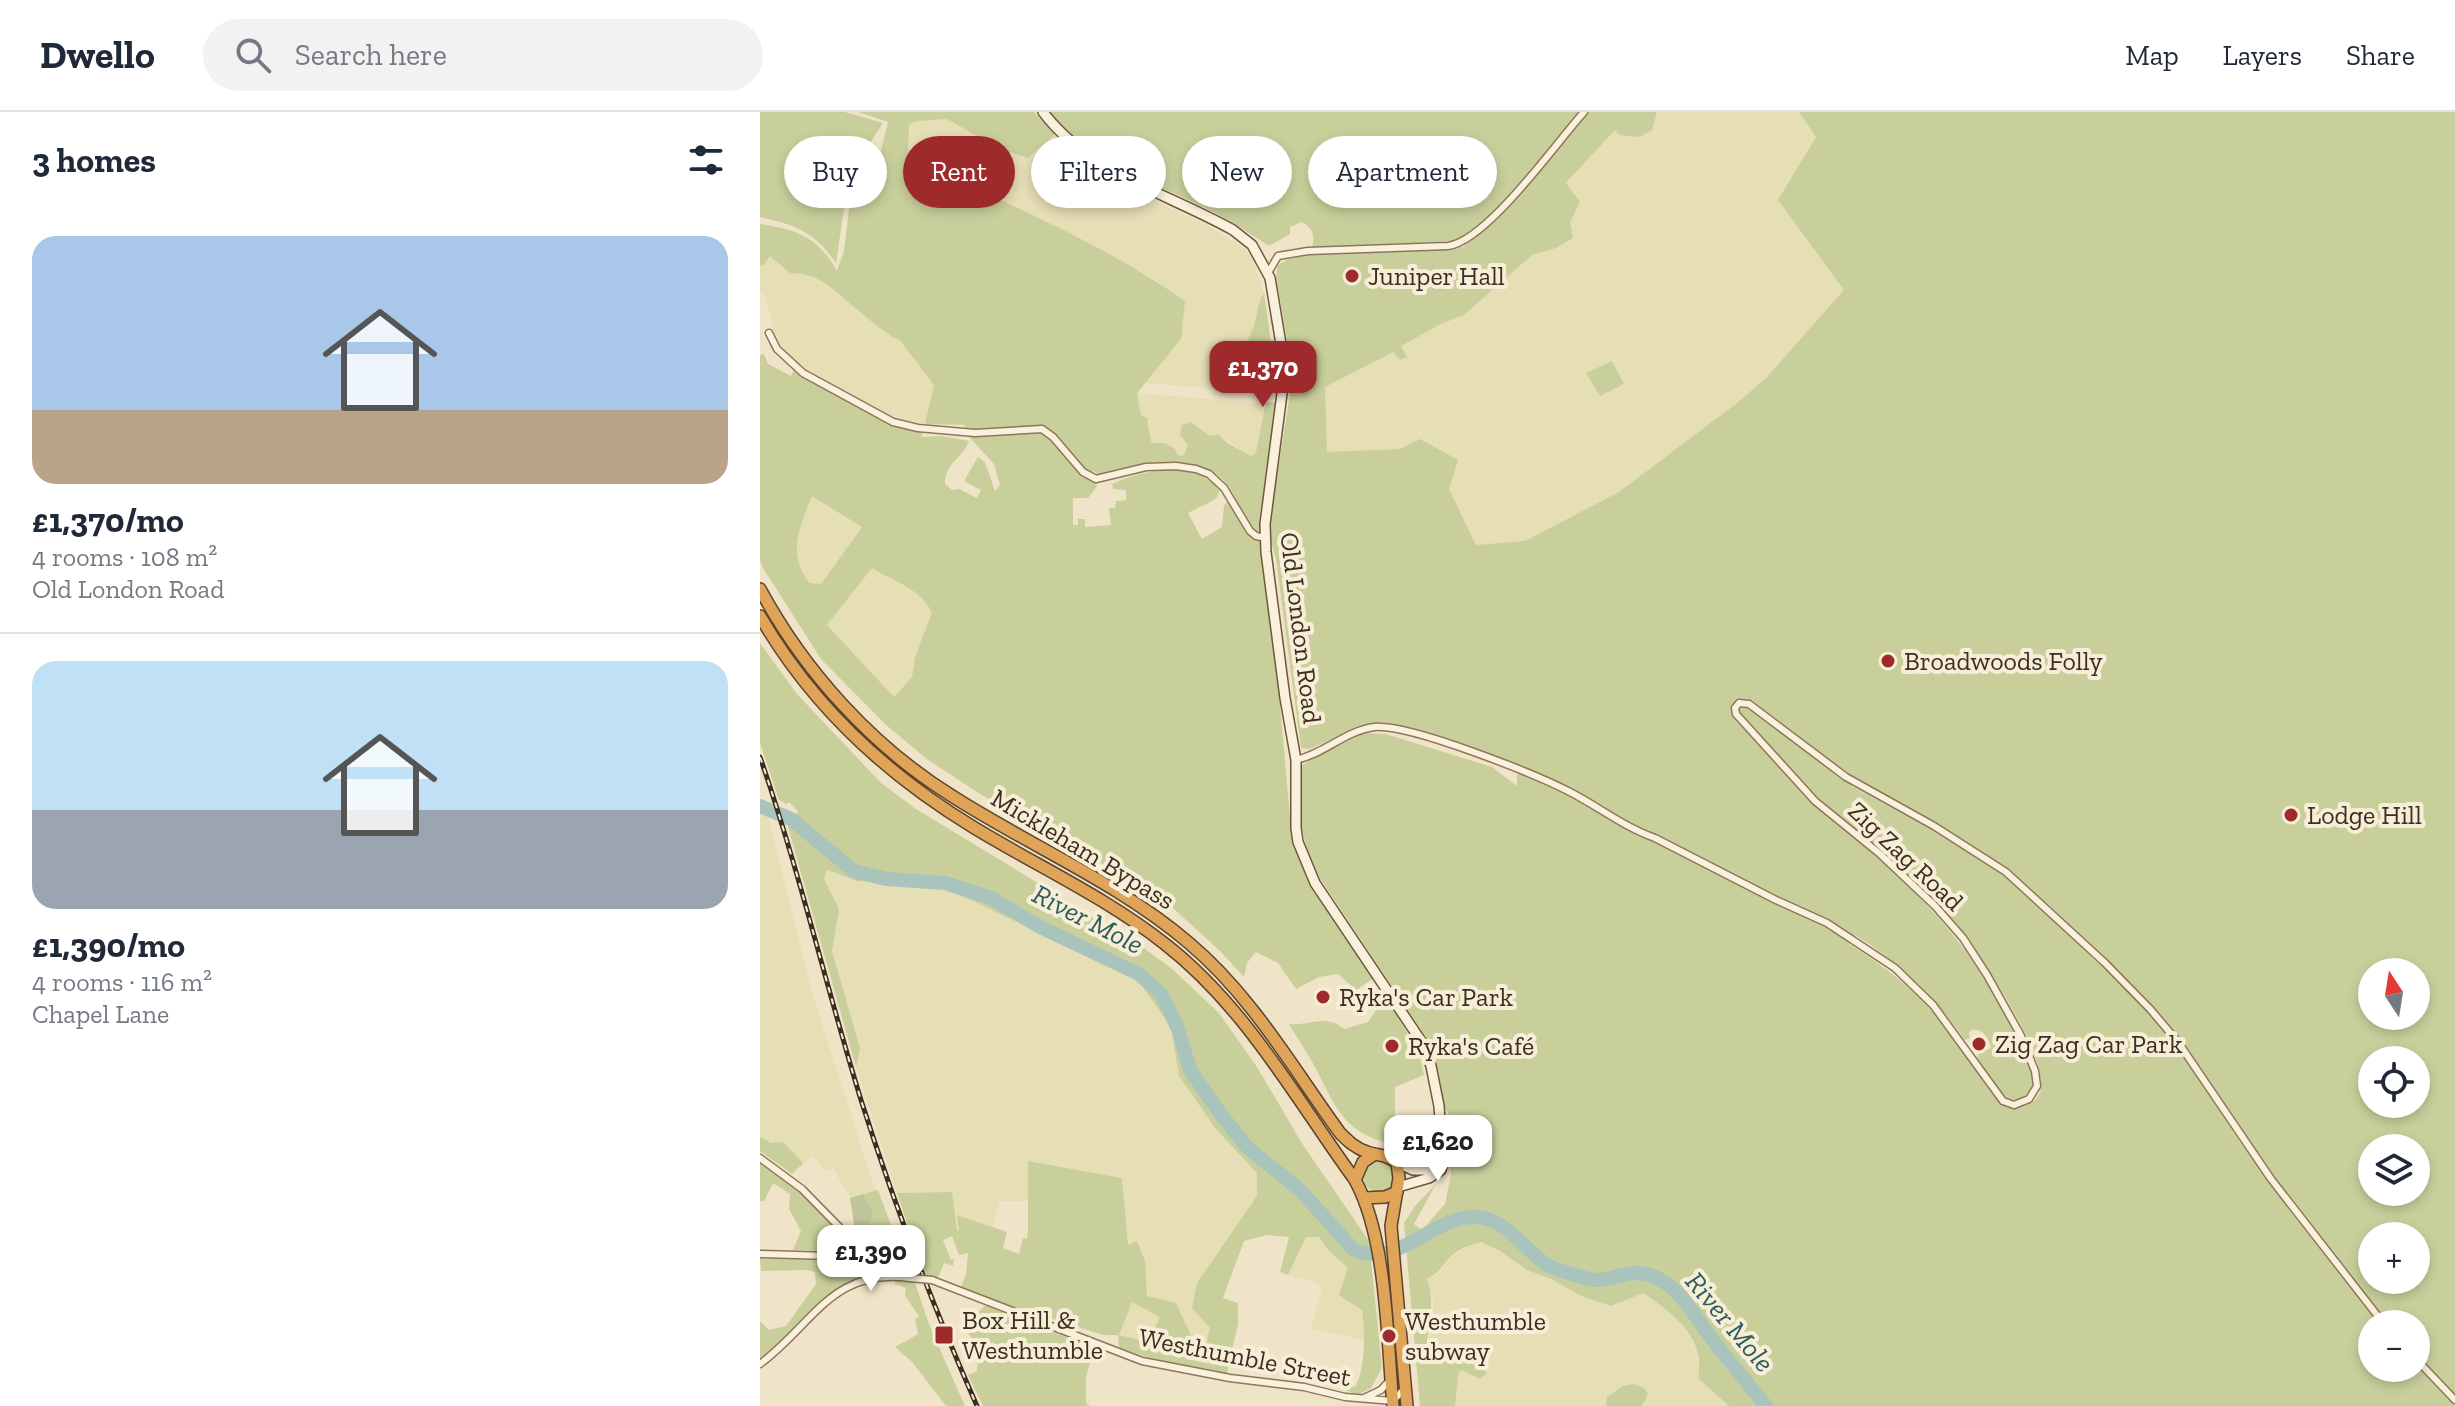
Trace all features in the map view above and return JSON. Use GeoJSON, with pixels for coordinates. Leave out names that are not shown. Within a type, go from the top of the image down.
{"type":"FeatureCollection","features":[{"type":"Feature","properties":{"kind":"highway","name":"Mickleham Bypass"},"geometry":{"type":"LineString","coordinates":[[760,589],[814,671],[867,730],[952,796],[1124,897],[1189,943],[1255,1012],[1340,1133],[1351,1144],[1375,1154]]}},
{"type":"Feature","properties":{"kind":"highway","name":"Mickleham Bypass"},"geometry":{"type":"LineString","coordinates":[[760,616],[812,692],[882,763],[972,827],[1145,929],[1204,978],[1253,1036],[1355,1180]]}},
{"type":"Feature","properties":{"kind":"highway"},"geometry":{"type":"LineString","coordinates":[[1386,1404],[1391,1379],[1377,1241],[1355,1180],[1363,1162],[1375,1154],[1388,1156],[1399,1169],[1392,1214],[1392,1240],[1407,1406]]}},
{"type":"Feature","properties":{"kind":"highway"},"geometry":{"type":"LineString","coordinates":[[1364,1198],[1385,1197],[1397,1189]]}},
{"type":"Feature","properties":{"kind":"main road","name":"Old London Road"},"geometry":{"type":"LineString","coordinates":[[1043,112],[1065,137],[1097,161],[1233,230],[1252,245],[1268,273],[1281,336],[1284,378],[1265,524],[1285,698],[1296,760],[1296,828],[1308,871],[1421,1041],[1436,1091],[1441,1121],[1441,1154]]}},
{"type":"Feature","properties":{"kind":"main road"},"geometry":{"type":"LineString","coordinates":[[1397,1163],[1413,1170],[1428,1170],[1441,1154]]}},
{"type":"Feature","properties":{"kind":"main road"},"geometry":{"type":"LineString","coordinates":[[1397,1189],[1437,1174],[1443,1162],[1441,1154]]}},
{"type":"Feature","properties":{"kind":"street"},"geometry":{"type":"LineString","coordinates":[[1268,273],[1278,256],[1308,251],[1448,246],[1462,242],[1494,217],[1584,112]]}},
{"type":"Feature","properties":{"kind":"street"},"geometry":{"type":"LineString","coordinates":[[769,333],[777,349],[803,373],[893,422],[975,433],[1042,429],[1053,437],[1083,472],[1096,479],[1146,467],[1176,466],[1203,471],[1224,488],[1250,531],[1266,538]]}},
{"type":"Feature","properties":{"kind":"street","name":"Zig Zag Road"},"geometry":{"type":"LineString","coordinates":[[1296,760],[1363,729],[1385,727],[1442,743],[1566,790],[1635,831],[1827,923],[1861,943],[1895,968],[1933,1005],[2003,1101],[2014,1105],[2029,1099],[2037,1086],[2030,1055],[1969,947],[1935,906],[1835,815],[1815,801],[1736,714],[1735,708],[1739,703],[1749,704],[1846,777],[1996,865],[2086,945],[2178,1042],[2271,1179],[2373,1310]]}},
{"type":"Feature","properties":{"kind":"street"},"geometry":{"type":"LineString","coordinates":[[760,1158],[802,1189],[855,1243],[896,1276]]}},
{"type":"Feature","properties":{"kind":"street","name":"Westhumble Street"},"geometry":{"type":"LineString","coordinates":[[760,1254],[830,1256],[867,1264],[887,1274],[932,1280],[1142,1361],[1182,1371],[1304,1387],[1386,1404]]}},
{"type":"Feature","properties":{"kind":"street"},"geometry":{"type":"LineString","coordinates":[[760,1364],[842,1289],[887,1274]]}},
{"type":"Feature","properties":{"kind":"street"},"geometry":{"type":"LineString","coordinates":[[2430,1374],[2455,1400]]}},
{"type":"Feature","properties":{"kind":"street","name":"Westhumble Street"},"geometry":{"type":"LineString","coordinates":[[1360,1399],[1381,1390],[1391,1379]]}},
{"type":"Feature","properties":{"kind":"street"},"geometry":{"type":"LineString","coordinates":[[1386,1404],[1406,1386]]}},
{"type":"Feature","properties":{"kind":"shaded area"},"geometry":{"type":"Polygon","coordinates":[[[1657,112],[1799,112],[1816,137],[1779,200],[1845,290],[1766,378],[1619,492],[1525,541],[1476,545],[1449,489],[1400,449],[1327,453],[1325,386],[1393,351],[1406,356],[1401,346],[1464,315],[1532,255],[1556,248],[1570,223],[1566,184],[1615,130],[1652,129],[1657,112]]]}},
{"type":"Feature","properties":{"kind":"shaded area"},"geometry":{"type":"Polygon","coordinates":[[[947,119],[977,136],[909,136],[909,124],[947,119]]]}},
{"type":"Feature","properties":{"kind":"shaded area"},"geometry":{"type":"Polygon","coordinates":[[[1015,154],[1028,158],[1031,155],[1031,208],[1166,206],[1205,224],[1246,249],[1264,293],[1273,358],[1271,393],[1145,383],[1181,339],[1156,280],[1015,208],[1015,154]]]}},
{"type":"Feature","properties":{"kind":"shaded area"},"geometry":{"type":"Polygon","coordinates":[[[770,256],[790,273],[805,272],[833,287],[894,338],[912,341],[940,385],[935,425],[895,418],[801,366],[787,354],[774,332],[765,295],[760,292],[760,264],[763,265],[770,256]]]}},
{"type":"Feature","properties":{"kind":"shaded area"},"geometry":{"type":"Polygon","coordinates":[[[1137,393],[1266,404],[1256,452],[1248,456],[1219,434],[1210,436],[1201,431],[1188,445],[1184,455],[1178,456],[1151,443],[1137,393]]]}},
{"type":"Feature","properties":{"kind":"shaded area"},"geometry":{"type":"Polygon","coordinates":[[[812,495],[863,526],[820,585],[811,583],[799,569],[796,540],[812,495]]]}},
{"type":"Feature","properties":{"kind":"shaded area"},"geometry":{"type":"Polygon","coordinates":[[[872,568],[918,593],[928,601],[933,613],[915,656],[912,677],[894,697],[827,625],[872,568]]]}},
{"type":"Feature","properties":{"kind":"shaded area"},"geometry":{"type":"Polygon","coordinates":[[[760,810],[767,813],[814,999],[875,1189],[878,1190],[850,1198],[833,1168],[826,1171],[813,1156],[792,1174],[760,1151],[760,810]]]}},
{"type":"Feature","properties":{"kind":"shaded area"},"geometry":{"type":"Polygon","coordinates":[[[826,870],[857,881],[943,887],[1137,979],[1171,1027],[1179,1076],[1215,1128],[1257,1173],[1258,1196],[1197,1283],[1210,1328],[1207,1346],[1196,1344],[1186,1327],[1146,1296],[1145,1261],[1137,1242],[1128,1245],[1122,1178],[1029,1161],[1030,1201],[999,1201],[993,1228],[958,1215],[959,1230],[956,1231],[952,1192],[897,1193],[856,1067],[860,1048],[832,951],[839,909],[824,879],[826,870]]]}},
{"type":"Feature","properties":{"kind":"shaded area"},"geometry":{"type":"Polygon","coordinates":[[[1306,1236],[1319,1237],[1348,1268],[1362,1310],[1365,1340],[1311,1329],[1322,1287],[1288,1275],[1306,1236]]]}},
{"type":"Feature","properties":{"kind":"shaded area"},"geometry":{"type":"Polygon","coordinates":[[[1481,1242],[1527,1270],[1581,1296],[1611,1306],[1643,1293],[1671,1312],[1688,1334],[1698,1353],[1699,1379],[1729,1406],[1642,1406],[1644,1404],[1607,1397],[1606,1406],[1455,1406],[1461,1370],[1480,1379],[1486,1373],[1427,1351],[1434,1303],[1427,1278],[1437,1275],[1452,1256],[1464,1248],[1481,1242]]]}},
{"type":"Feature","properties":{"kind":"shaded area"},"geometry":{"type":"Polygon","coordinates":[[[1132,1301],[1161,1317],[1148,1342],[1119,1335],[1132,1301]]]}},
{"type":"Feature","properties":{"kind":"green space"},"geometry":{"type":"Polygon","coordinates":[[[760,112],[845,112],[883,123],[875,136],[784,136],[784,208],[844,208],[836,263],[804,231],[760,217],[760,112]]]}},
{"type":"Feature","properties":{"kind":"green space"},"geometry":{"type":"Polygon","coordinates":[[[858,112],[1034,112],[1055,134],[1031,136],[1031,155],[1028,158],[1015,154],[1015,136],[977,136],[947,119],[909,124],[909,136],[903,136],[903,208],[1015,207],[1085,241],[1153,279],[1185,301],[1181,339],[1137,393],[1141,415],[1147,418],[1151,443],[1164,443],[1174,448],[1178,456],[1184,455],[1188,445],[1180,435],[1182,425],[1190,422],[1210,436],[1219,434],[1227,443],[1251,456],[1256,452],[1266,402],[1278,403],[1264,512],[1260,512],[1260,533],[1248,525],[1231,489],[1218,475],[1176,463],[1145,465],[1103,476],[1092,471],[1097,486],[1088,498],[1073,498],[1073,525],[1078,525],[1078,519],[1085,519],[1085,527],[1111,525],[1109,508],[1115,508],[1116,501],[1126,500],[1126,490],[1113,489],[1112,484],[1154,471],[1183,471],[1197,474],[1220,490],[1216,499],[1188,513],[1202,539],[1222,527],[1224,505],[1229,501],[1251,537],[1261,543],[1272,616],[1291,828],[1310,886],[1374,978],[1356,990],[1338,974],[1319,977],[1296,989],[1278,963],[1256,952],[1247,963],[1244,977],[1174,909],[927,759],[886,725],[821,659],[763,568],[760,560],[760,355],[764,354],[768,364],[791,376],[794,369],[890,424],[923,432],[922,437],[941,436],[969,441],[948,471],[945,484],[952,490],[959,489],[977,498],[981,490],[964,481],[978,457],[985,462],[995,491],[1000,485],[994,464],[970,438],[964,425],[925,424],[934,385],[899,339],[819,280],[790,273],[770,256],[763,266],[760,264],[760,224],[805,237],[822,250],[837,271],[844,251],[850,208],[887,208],[887,136],[884,136],[888,122],[858,112]],[[812,496],[800,530],[797,551],[798,561],[810,583],[821,584],[862,527],[812,496]],[[872,568],[827,625],[894,697],[912,677],[915,657],[932,613],[922,598],[872,568]]]}},
{"type":"Feature","properties":{"kind":"green space"},"geometry":{"type":"Polygon","coordinates":[[[1049,112],[1581,112],[1492,216],[1455,241],[1322,248],[1312,247],[1312,233],[1302,222],[1290,227],[1290,234],[1269,246],[1205,208],[1292,208],[1292,136],[1182,136],[1182,197],[1166,190],[1166,136],[1074,136],[1049,112]]]}},
{"type":"Feature","properties":{"kind":"green space"},"geometry":{"type":"Polygon","coordinates":[[[1588,112],[1657,112],[1652,130],[1640,137],[1619,135],[1615,130],[1566,183],[1580,202],[1570,222],[1573,238],[1556,248],[1532,255],[1464,315],[1401,346],[1407,357],[1400,360],[1393,352],[1325,387],[1327,452],[1400,449],[1420,439],[1458,460],[1449,489],[1476,545],[1525,541],[1619,492],[1737,403],[1766,378],[1844,290],[1778,200],[1816,137],[1799,112],[2455,112],[2455,1406],[1729,1406],[1699,1379],[1698,1354],[1690,1335],[1668,1312],[1643,1293],[1611,1306],[1581,1296],[1527,1270],[1481,1242],[1454,1253],[1438,1272],[1427,1278],[1431,1306],[1427,1351],[1467,1360],[1487,1373],[1480,1379],[1461,1370],[1455,1406],[1420,1406],[1404,1223],[1436,1184],[1414,1224],[1422,1230],[1445,1204],[1451,1174],[1448,1113],[1425,1036],[1311,865],[1302,829],[1302,765],[1362,733],[1386,734],[1492,767],[1517,786],[1517,768],[1402,726],[1381,722],[1352,730],[1310,749],[1301,748],[1276,559],[1268,531],[1291,388],[1289,351],[1276,277],[1278,265],[1289,259],[1317,253],[1463,247],[1495,220],[1588,112]],[[1854,782],[1851,786],[1936,832],[1997,870],[2022,890],[2142,1005],[2181,1052],[2244,1148],[2249,1144],[2169,1027],[2048,904],[1997,862],[1936,824],[1854,782]],[[1833,811],[1831,815],[1904,881],[1966,952],[2018,1036],[2027,1056],[2034,1087],[2025,1096],[2016,1099],[2000,1093],[1977,1057],[1991,1048],[1985,1034],[1972,1030],[1970,1038],[1965,1040],[1942,1010],[1901,969],[1855,935],[1849,944],[1905,984],[1920,999],[2003,1103],[2015,1109],[2033,1101],[2040,1092],[2040,1074],[2033,1050],[1986,967],[1939,905],[1888,856],[1833,811]]]}},
{"type":"Feature","properties":{"kind":"green space"},"geometry":{"type":"Polygon","coordinates":[[[1264,293],[1273,358],[1272,370],[1260,371],[1250,360],[1245,343],[1253,329],[1264,293]]]}},
{"type":"Feature","properties":{"kind":"green space"},"geometry":{"type":"Polygon","coordinates":[[[1612,361],[1624,384],[1600,396],[1586,373],[1612,361]]]}},
{"type":"Feature","properties":{"kind":"green space"},"geometry":{"type":"Polygon","coordinates":[[[760,643],[797,694],[881,783],[916,809],[1137,943],[1171,968],[1219,1013],[1369,1241],[1382,1368],[1371,1388],[1357,1395],[1346,1390],[1347,1385],[1355,1387],[1363,1360],[1362,1310],[1339,1295],[1348,1268],[1319,1237],[1306,1237],[1288,1275],[1280,1272],[1289,1237],[1267,1235],[1244,1241],[1223,1298],[1238,1303],[1238,1324],[1227,1373],[1153,1359],[1119,1348],[1118,1335],[1103,1335],[977,1295],[961,1287],[968,1253],[959,1255],[952,1236],[943,1240],[951,1260],[954,1259],[953,1266],[944,1263],[938,1278],[924,1274],[897,1193],[952,1192],[957,1231],[957,1215],[1007,1232],[1003,1248],[1019,1254],[1023,1238],[1027,1239],[1028,1229],[1028,1161],[1122,1178],[1128,1245],[1137,1241],[1145,1261],[1147,1296],[1176,1303],[1195,1344],[1206,1346],[1210,1328],[1192,1308],[1197,1283],[1257,1196],[1257,1173],[1215,1128],[1179,1076],[1171,1027],[1137,979],[943,887],[857,881],[827,870],[824,879],[839,909],[832,951],[860,1048],[856,1067],[788,827],[798,811],[789,802],[786,804],[779,800],[760,743],[760,643]],[[1132,1302],[1119,1335],[1148,1342],[1160,1317],[1132,1302]]]}},
{"type":"Feature","properties":{"kind":"green space"},"geometry":{"type":"Polygon","coordinates":[[[1390,1003],[1419,1053],[1424,1075],[1395,1087],[1395,1145],[1364,1134],[1344,1117],[1289,1024],[1324,1021],[1338,1024],[1344,1029],[1368,1022],[1377,1009],[1390,1003]]]}},
{"type":"Feature","properties":{"kind":"green space"},"geometry":{"type":"Polygon","coordinates":[[[760,1137],[771,1143],[783,1142],[803,1163],[792,1174],[760,1151],[760,1137]]]}},
{"type":"Feature","properties":{"kind":"green space"},"geometry":{"type":"Polygon","coordinates":[[[1379,1160],[1390,1165],[1395,1176],[1390,1187],[1379,1192],[1368,1187],[1363,1176],[1368,1165],[1379,1160]]]}},
{"type":"Feature","properties":{"kind":"green space"},"geometry":{"type":"Polygon","coordinates":[[[760,1162],[802,1194],[834,1224],[826,1243],[829,1251],[793,1250],[801,1231],[789,1209],[790,1194],[773,1183],[764,1201],[760,1201],[760,1162]]]}},
{"type":"Feature","properties":{"kind":"green space"},"geometry":{"type":"Polygon","coordinates":[[[878,1190],[909,1273],[896,1269],[893,1263],[883,1258],[886,1248],[868,1225],[868,1204],[864,1194],[878,1190]]]}},
{"type":"Feature","properties":{"kind":"green space"},"geometry":{"type":"Polygon","coordinates":[[[864,1194],[871,1206],[872,1216],[868,1225],[886,1248],[883,1258],[857,1243],[850,1198],[864,1194]]]}},
{"type":"Feature","properties":{"kind":"green space"},"geometry":{"type":"Polygon","coordinates":[[[798,1258],[845,1264],[863,1274],[833,1293],[760,1360],[760,1321],[769,1330],[786,1326],[816,1284],[815,1272],[807,1270],[761,1271],[760,1259],[798,1258]]]}},
{"type":"Feature","properties":{"kind":"green space"},"geometry":{"type":"Polygon","coordinates":[[[895,1280],[915,1283],[930,1327],[965,1406],[946,1406],[912,1362],[895,1347],[918,1334],[915,1319],[919,1316],[905,1296],[906,1288],[895,1284],[895,1280]]]}},
{"type":"Feature","properties":{"kind":"green space"},"geometry":{"type":"Polygon","coordinates":[[[986,1305],[1094,1348],[1086,1378],[1086,1403],[1090,1406],[983,1406],[968,1375],[977,1371],[977,1353],[964,1325],[986,1305]]]}},
{"type":"Feature","properties":{"kind":"green space"},"geometry":{"type":"Polygon","coordinates":[[[1633,1384],[1644,1388],[1648,1394],[1642,1406],[1606,1406],[1607,1397],[1623,1386],[1633,1384]]]}},
{"type":"Feature","properties":{"kind":"waterway","name":"River Mole"},"geometry":{"type":"LineString","coordinates":[[760,806],[791,819],[854,871],[886,879],[945,883],[991,898],[1040,927],[1139,974],[1162,995],[1178,1029],[1190,1070],[1222,1116],[1248,1148],[1300,1190],[1354,1250],[1370,1254],[1386,1253],[1458,1219],[1485,1218],[1505,1228],[1540,1260],[1565,1272],[1596,1280],[1633,1273],[1651,1275],[1681,1297],[1766,1406]]}},
{"type":"Feature","properties":{"kind":"railway"},"geometry":{"type":"LineString","coordinates":[[760,757],[874,1139],[915,1254],[977,1406]]}},
{"type":"Feature","properties":{"kind":"place","name":"Juniper Hall"},"geometry":{"type":"Point","coordinates":[1352,276]}},
{"type":"Feature","properties":{"kind":"place","name":"Broadwoods Folly"},"geometry":{"type":"Point","coordinates":[1888,661]}},
{"type":"Feature","properties":{"kind":"place","name":"Lodge Hill"},"geometry":{"type":"Point","coordinates":[2291,815]}},
{"type":"Feature","properties":{"kind":"place","name":"Ryka's Car Park"},"geometry":{"type":"Point","coordinates":[1323,997]}},
{"type":"Feature","properties":{"kind":"place","name":"Zig Zag Car Park"},"geometry":{"type":"Point","coordinates":[1979,1044]}},
{"type":"Feature","properties":{"kind":"place","name":"Ryka's Café"},"geometry":{"type":"Point","coordinates":[1392,1046]}},
{"type":"Feature","properties":{"kind":"place","name":"Box Hill & Westhumble"},"geometry":{"type":"Point","coordinates":[944,1335]}},
{"type":"Feature","properties":{"kind":"place","name":"Westhumble subway"},"geometry":{"type":"Point","coordinates":[1389,1336]}}]}
